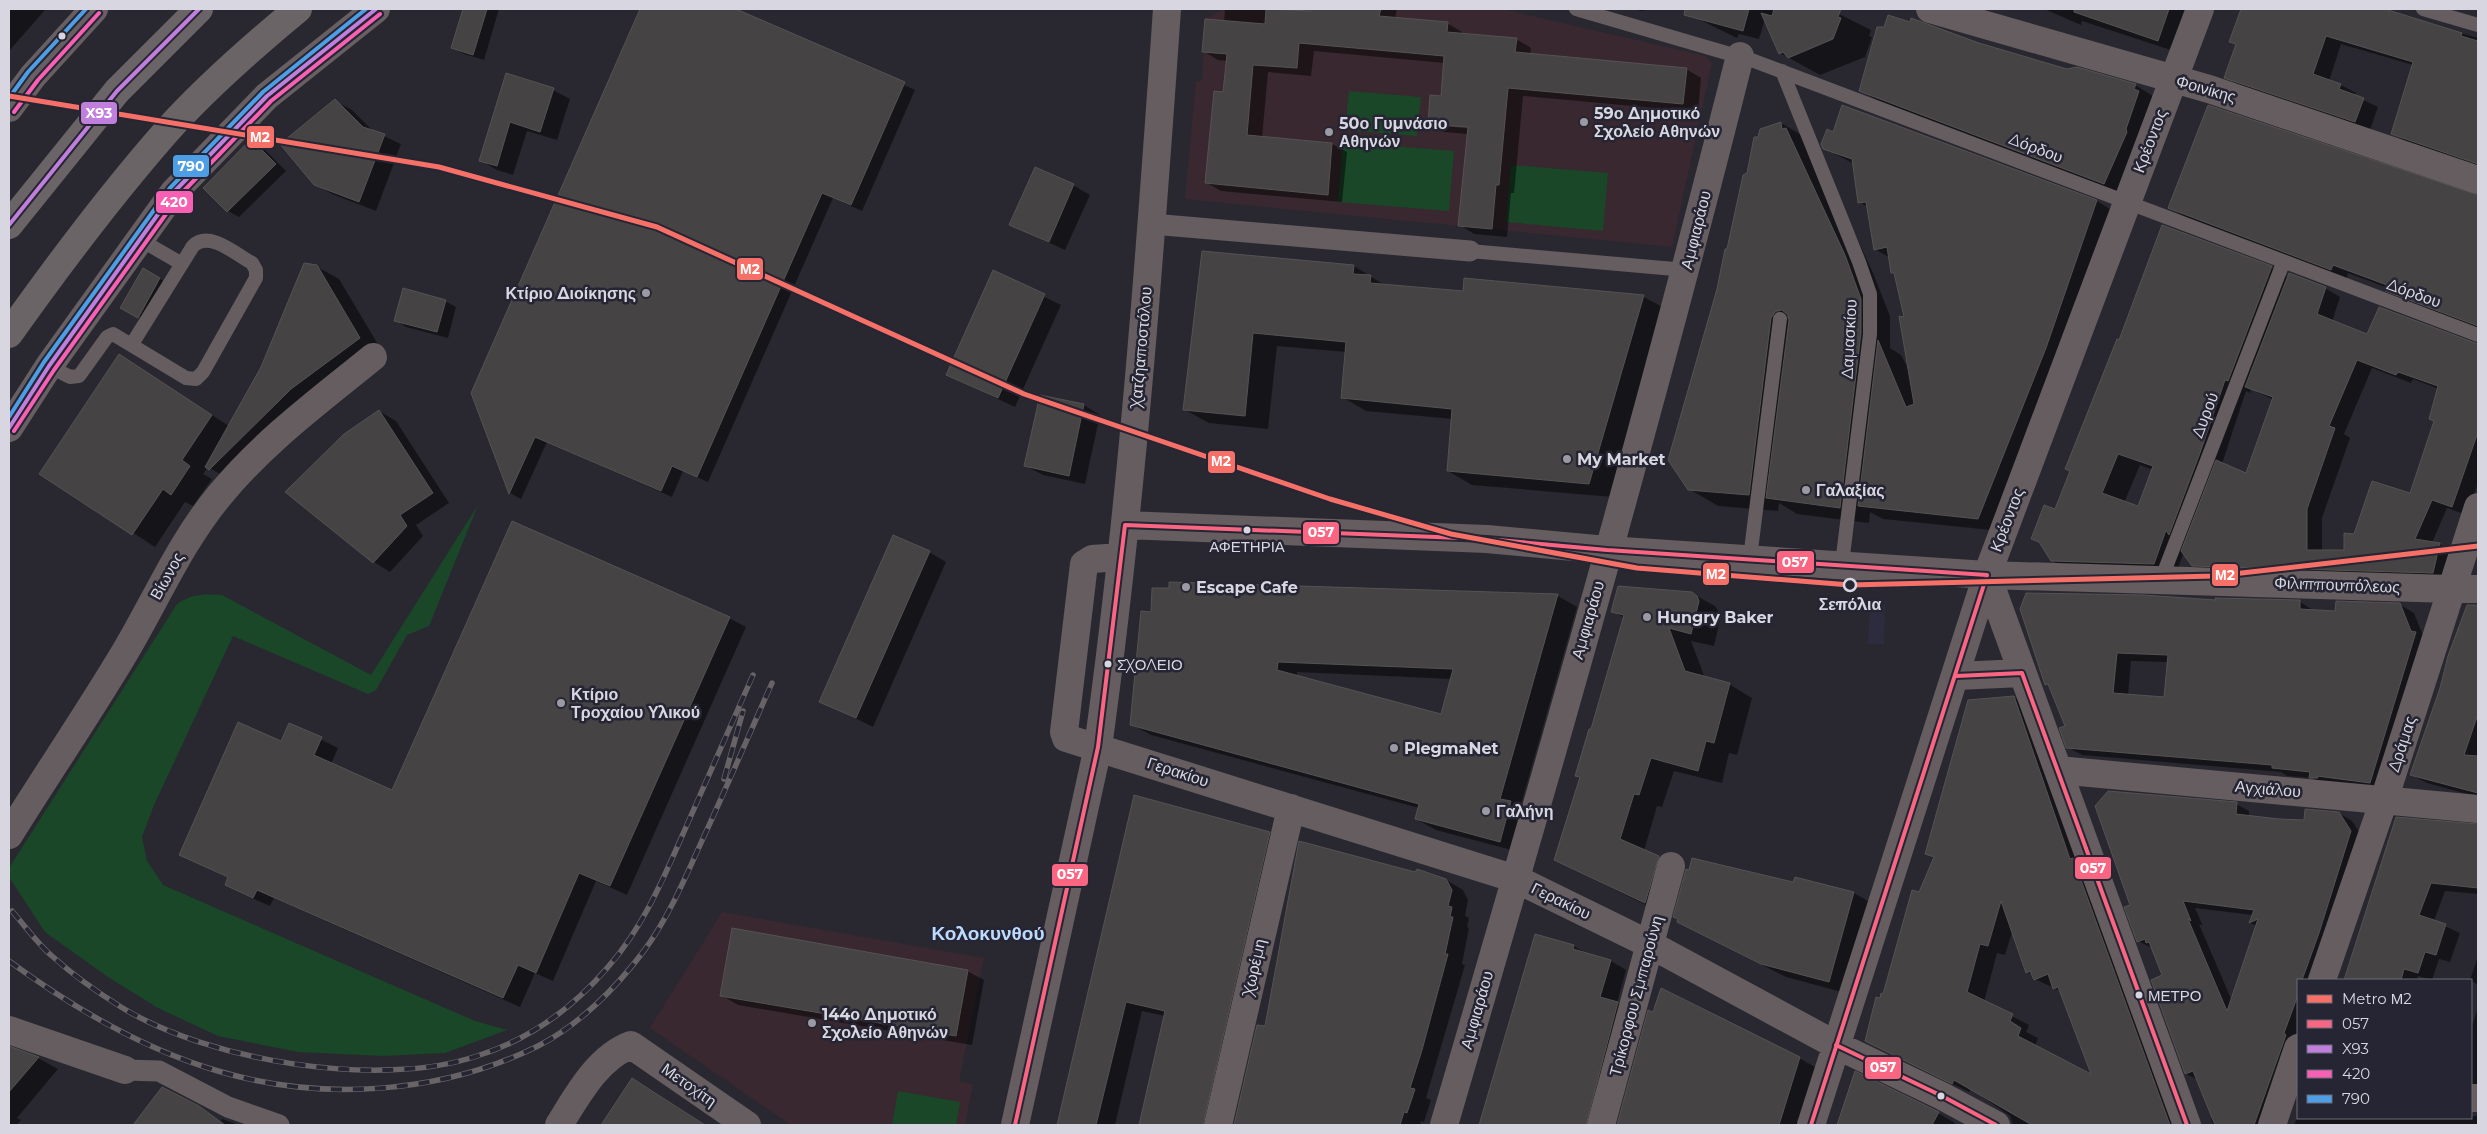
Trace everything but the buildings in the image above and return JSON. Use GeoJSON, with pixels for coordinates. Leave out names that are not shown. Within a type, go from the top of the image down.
{"type":"FeatureCollection","features":[{"type":"Feature","properties":{"kind":"highway"},"geometry":{"type":"LineString","coordinates":[[9,226],[117,91],[199,9]]}},
{"type":"Feature","properties":{"kind":"highway"},"geometry":{"type":"LineString","coordinates":[[9,334],[85,230],[166,132],[252,46],[298,9]]}},
{"type":"Feature","properties":{"kind":"highway"},"geometry":{"type":"LineString","coordinates":[[9,211],[41,185]]}},
{"type":"Feature","properties":{"kind":"main road"},"geometry":{"type":"LineString","coordinates":[[9,108],[32,76],[94,9]]}},
{"type":"Feature","properties":{"kind":"main road"},"geometry":{"type":"LineString","coordinates":[[9,428],[49,366],[174,192],[266,96],[376,9]]}},
{"type":"Feature","properties":{"kind":"street","name":"Χατζηαποστόλου"},"geometry":{"type":"LineString","coordinates":[[1015,1125],[1098,747],[1125,525],[1152,224],[1167,9]]}},
{"type":"Feature","properties":{"kind":"street","name":"Φοινίκης"},"geometry":{"type":"LineString","coordinates":[[1930,9],[1982,17],[2174,80],[2209,88],[2478,180]]}},
{"type":"Feature","properties":{"kind":"street","name":"Κρέοντος"},"geometry":{"type":"LineString","coordinates":[[1811,1125],[1987,575],[2200,9]]}},
{"type":"Feature","properties":{"kind":"street","name":"Αμφιαράου"},"geometry":{"type":"LineString","coordinates":[[1444,1125],[1516,879],[1686,270],[1740,56]]}},
{"type":"Feature","properties":{"kind":"street"},"geometry":{"type":"LineString","coordinates":[[1152,224],[1470,251]]}},
{"type":"Feature","properties":{"kind":"street","name":"Βίωνος"},"geometry":{"type":"LineString","coordinates":[[9,834],[125,652],[187,540],[218,497],[253,457],[373,357]]}},
{"type":"Feature","properties":{"kind":"street","name":"Δράμας"},"geometry":{"type":"LineString","coordinates":[[2322,979],[2384,800],[2478,507]]}},
{"type":"Feature","properties":{"kind":"street","name":"Φιλιππουπόλεως"},"geometry":{"type":"LineString","coordinates":[[1125,525],[1487,539],[1607,550],[1987,575],[2478,590]]}},
{"type":"Feature","properties":{"kind":"street","name":"Γερακίου"},"geometry":{"type":"LineString","coordinates":[[1121,557],[1092,559],[1084,564],[1081,576],[1064,732],[1066,738],[1073,742],[1098,747],[1516,879],[1651,945],[1836,1045],[1926,1088],[1996,1125]]}},
{"type":"Feature","properties":{"kind":"street"},"geometry":{"type":"LineString","coordinates":[[1987,575],[2187,1125]]}},
{"type":"Feature","properties":{"kind":"street"},"geometry":{"type":"LineString","coordinates":[[1956,676],[2022,673]]}},
{"type":"Feature","properties":{"kind":"street","name":"Αγχιάλου"},"geometry":{"type":"LineString","coordinates":[[2058,770],[2478,809]]}},
{"type":"Feature","properties":{"kind":"street","name":"Χωρέμη"},"geometry":{"type":"LineString","coordinates":[[1218,1125],[1291,808]]}},
{"type":"Feature","properties":{"kind":"street","name":"Τρίκορφου Σμπαρούνη"},"geometry":{"type":"LineString","coordinates":[[1601,1125],[1671,866]]}},
{"type":"Feature","properties":{"kind":"street"},"geometry":{"type":"LineString","coordinates":[[9,1030],[125,1070],[159,1071],[228,1107],[279,1125]]}},
{"type":"Feature","properties":{"kind":"street","name":"Μετοχίτη"},"geometry":{"type":"LineString","coordinates":[[557,1124],[598,1068],[617,1050],[630,1045],[747,1125]]}},
{"type":"Feature","properties":{"kind":"street"},"geometry":{"type":"LineString","coordinates":[[2272,1125],[2291,1088],[2297,1054]]}},
{"type":"Feature","properties":{"kind":"lane","name":"Δόρδου"},"geometry":{"type":"LineString","coordinates":[[1580,9],[1740,56],[1782,71],[2283,263],[2478,335]]}},
{"type":"Feature","properties":{"kind":"lane"},"geometry":{"type":"LineString","coordinates":[[2423,9],[2478,25]]}},
{"type":"Feature","properties":{"kind":"lane","name":"Δαμασκίου"},"geometry":{"type":"LineString","coordinates":[[1782,71],[1870,294],[1870,334],[1842,564]]}},
{"type":"Feature","properties":{"kind":"lane"},"geometry":{"type":"LineString","coordinates":[[139,239],[182,264]]}},
{"type":"Feature","properties":{"kind":"lane"},"geometry":{"type":"LineString","coordinates":[[49,366],[70,377],[79,376],[107,337],[113,334],[186,378],[196,379],[202,372],[256,278],[256,270],[252,264],[209,239],[200,240],[182,264],[132,344]]}},
{"type":"Feature","properties":{"kind":"lane"},"geometry":{"type":"LineString","coordinates":[[1470,251],[1686,270]]}},
{"type":"Feature","properties":{"kind":"lane","name":"Δυρού"},"geometry":{"type":"LineString","coordinates":[[2161,580],[2283,263]]}},
{"type":"Feature","properties":{"kind":"lane"},"geometry":{"type":"LineString","coordinates":[[1750,558],[1780,320]]}},
{"type":"Feature","properties":{"kind":"shaded area"},"geometry":{"type":"Polygon","coordinates":[[[1224,9],[1501,9],[1706,56],[1712,63],[1672,247],[1185,199],[1196,81],[1202,81],[1205,19],[1224,9]]]}},
{"type":"Feature","properties":{"kind":"shaded area"},"geometry":{"type":"Polygon","coordinates":[[[1870,604],[1885,605],[1884,644],[1868,644],[1870,604]]]}},
{"type":"Feature","properties":{"kind":"shaded area","name":"144ο Δημοτικό Σχολείο Αθηνών"},"geometry":{"type":"Polygon","coordinates":[[[722,912],[984,958],[959,1081],[973,1084],[965,1125],[791,1125],[650,1028],[722,912]]]}},
{"type":"Feature","properties":{"kind":"green space"},"geometry":{"type":"Polygon","coordinates":[[[1349,91],[1421,97],[1417,136],[1345,130],[1349,91]]]}},
{"type":"Feature","properties":{"kind":"green space"},"geometry":{"type":"Polygon","coordinates":[[[1343,142],[1454,151],[1449,211],[1338,202],[1343,142]]]}},
{"type":"Feature","properties":{"kind":"green space"},"geometry":{"type":"Polygon","coordinates":[[[1511,165],[1608,173],[1603,231],[1506,222],[1511,165]]]}},
{"type":"Feature","properties":{"kind":"green space"},"geometry":{"type":"Polygon","coordinates":[[[478,505],[429,626],[407,635],[376,690],[368,694],[233,636],[154,805],[142,837],[147,861],[163,885],[475,1021],[507,1030],[445,1053],[382,1056],[298,1052],[218,1036],[158,1008],[108,977],[45,932],[9,877],[9,868],[177,604],[198,595],[222,595],[371,675],[478,505]]]}},
{"type":"Feature","properties":{"kind":"green space"},"geometry":{"type":"Polygon","coordinates":[[[898,1091],[960,1102],[956,1125],[892,1125],[898,1091]]]}},
{"type":"Feature","properties":{"kind":"railway"},"geometry":{"type":"LineString","coordinates":[[12,911],[47,951],[68,970],[94,989],[121,1007],[157,1026],[200,1042],[246,1055],[295,1064],[344,1069],[392,1070],[437,1066],[477,1056],[532,1032],[565,1009],[608,967],[634,933],[664,877],[753,675]]}},
{"type":"Feature","properties":{"kind":"railway"},"geometry":{"type":"LineString","coordinates":[[9,961],[58,995],[135,1039],[190,1062],[258,1081],[298,1087],[339,1089],[381,1088],[422,1083],[462,1075],[501,1062],[538,1046],[582,1017],[621,979],[652,940],[681,886],[772,683]]}},
{"type":"Feature","properties":{"kind":"railway"},"geometry":{"type":"LineString","coordinates":[[724,779],[743,711]]}},
{"type":"Feature","properties":{"kind":"metro line","name":"Μ2"},"geometry":{"type":"LineString","coordinates":[[9,96],[439,167],[657,227],[1024,394],[1330,499],[1451,534],[1637,568],[1850,585],[2215,576],[2478,546]]}},
{"type":"Feature","properties":{"kind":"transit line","name":"790"},"geometry":{"type":"LineString","coordinates":[[9,98],[28,72],[86,9]]}},
{"type":"Feature","properties":{"kind":"transit line","name":"X93"},"geometry":{"type":"LineString","coordinates":[[9,225],[117,91],[199,9]]}},
{"type":"Feature","properties":{"kind":"transit line","name":"790"},"geometry":{"type":"LineString","coordinates":[[9,417],[44,362],[170,188],[263,92],[366,9]]}},
{"type":"Feature","properties":{"kind":"transit line","name":"X93"},"geometry":{"type":"LineString","coordinates":[[9,428],[49,366],[174,192],[267,96],[376,9]]}},
{"type":"Feature","properties":{"kind":"transit line","name":"420"},"geometry":{"type":"LineString","coordinates":[[14,112],[38,80],[99,13]]}},
{"type":"Feature","properties":{"kind":"transit line","name":"420"},"geometry":{"type":"LineString","coordinates":[[14,431],[54,370],[179,196],[271,101],[380,14]]}},
{"type":"Feature","properties":{"kind":"transit line","name":"057"},"geometry":{"type":"LineString","coordinates":[[1015,1125],[1098,747],[1125,525],[1487,539],[1607,550],[1987,575],[1811,1125]]}},
{"type":"Feature","properties":{"kind":"transit line","name":"057"},"geometry":{"type":"LineString","coordinates":[[1956,676],[2022,673],[2187,1125]]}},
{"type":"Feature","properties":{"kind":"transit line","name":"057"},"geometry":{"type":"LineString","coordinates":[[1836,1045],[1942,1096],[1996,1125]]}},
{"type":"Feature","properties":{"kind":"place","name":"59ο Δημοτικό Σχολείο Αθηνών"},"geometry":{"type":"Point","coordinates":[1584,122]}},
{"type":"Feature","properties":{"kind":"place","name":"50ο Γυμνάσιο Αθηνών"},"geometry":{"type":"Point","coordinates":[1329,132]}},
{"type":"Feature","properties":{"kind":"place","name":"Κτίριο Διοίκησης"},"geometry":{"type":"Point","coordinates":[646,293]}},
{"type":"Feature","properties":{"kind":"place","name":"My Market"},"geometry":{"type":"Point","coordinates":[1567,459]}},
{"type":"Feature","properties":{"kind":"place","name":"Γαλαξίας"},"geometry":{"type":"Point","coordinates":[1806,490]}},
{"type":"Feature","properties":{"kind":"place","name":"ΑΦΕΤΗΡΙΑ"},"geometry":{"type":"Point","coordinates":[1247,530]}},
{"type":"Feature","properties":{"kind":"place","name":"Σεπόλια"},"geometry":{"type":"Point","coordinates":[1850,585]}},
{"type":"Feature","properties":{"kind":"place","name":"Escape Cafe"},"geometry":{"type":"Point","coordinates":[1186,587]}},
{"type":"Feature","properties":{"kind":"place","name":"Hungry Baker"},"geometry":{"type":"Point","coordinates":[1647,617]}},
{"type":"Feature","properties":{"kind":"place","name":"ΣΧΟΛΕΙΟ"},"geometry":{"type":"Point","coordinates":[1108,664]}},
{"type":"Feature","properties":{"kind":"place","name":"Κτίριο Τροχαίου Υλικού"},"geometry":{"type":"Point","coordinates":[561,703]}},
{"type":"Feature","properties":{"kind":"place","name":"PlegmaNet"},"geometry":{"type":"Point","coordinates":[1394,748]}},
{"type":"Feature","properties":{"kind":"place","name":"Γαλήνη"},"geometry":{"type":"Point","coordinates":[1486,811]}},
{"type":"Feature","properties":{"kind":"place","name":"ΜΕΤΡΟ"},"geometry":{"type":"Point","coordinates":[2139,995]}},
{"type":"Feature","properties":{"kind":"place","name":"144ο Δημοτικό Σχολείο Αθηνών"},"geometry":{"type":"Point","coordinates":[812,1023]}},
{"type":"Feature","properties":{"kind":"district","name":"Κολοκυνθού"},"geometry":{"type":"Point","coordinates":[988,933]}}]}
